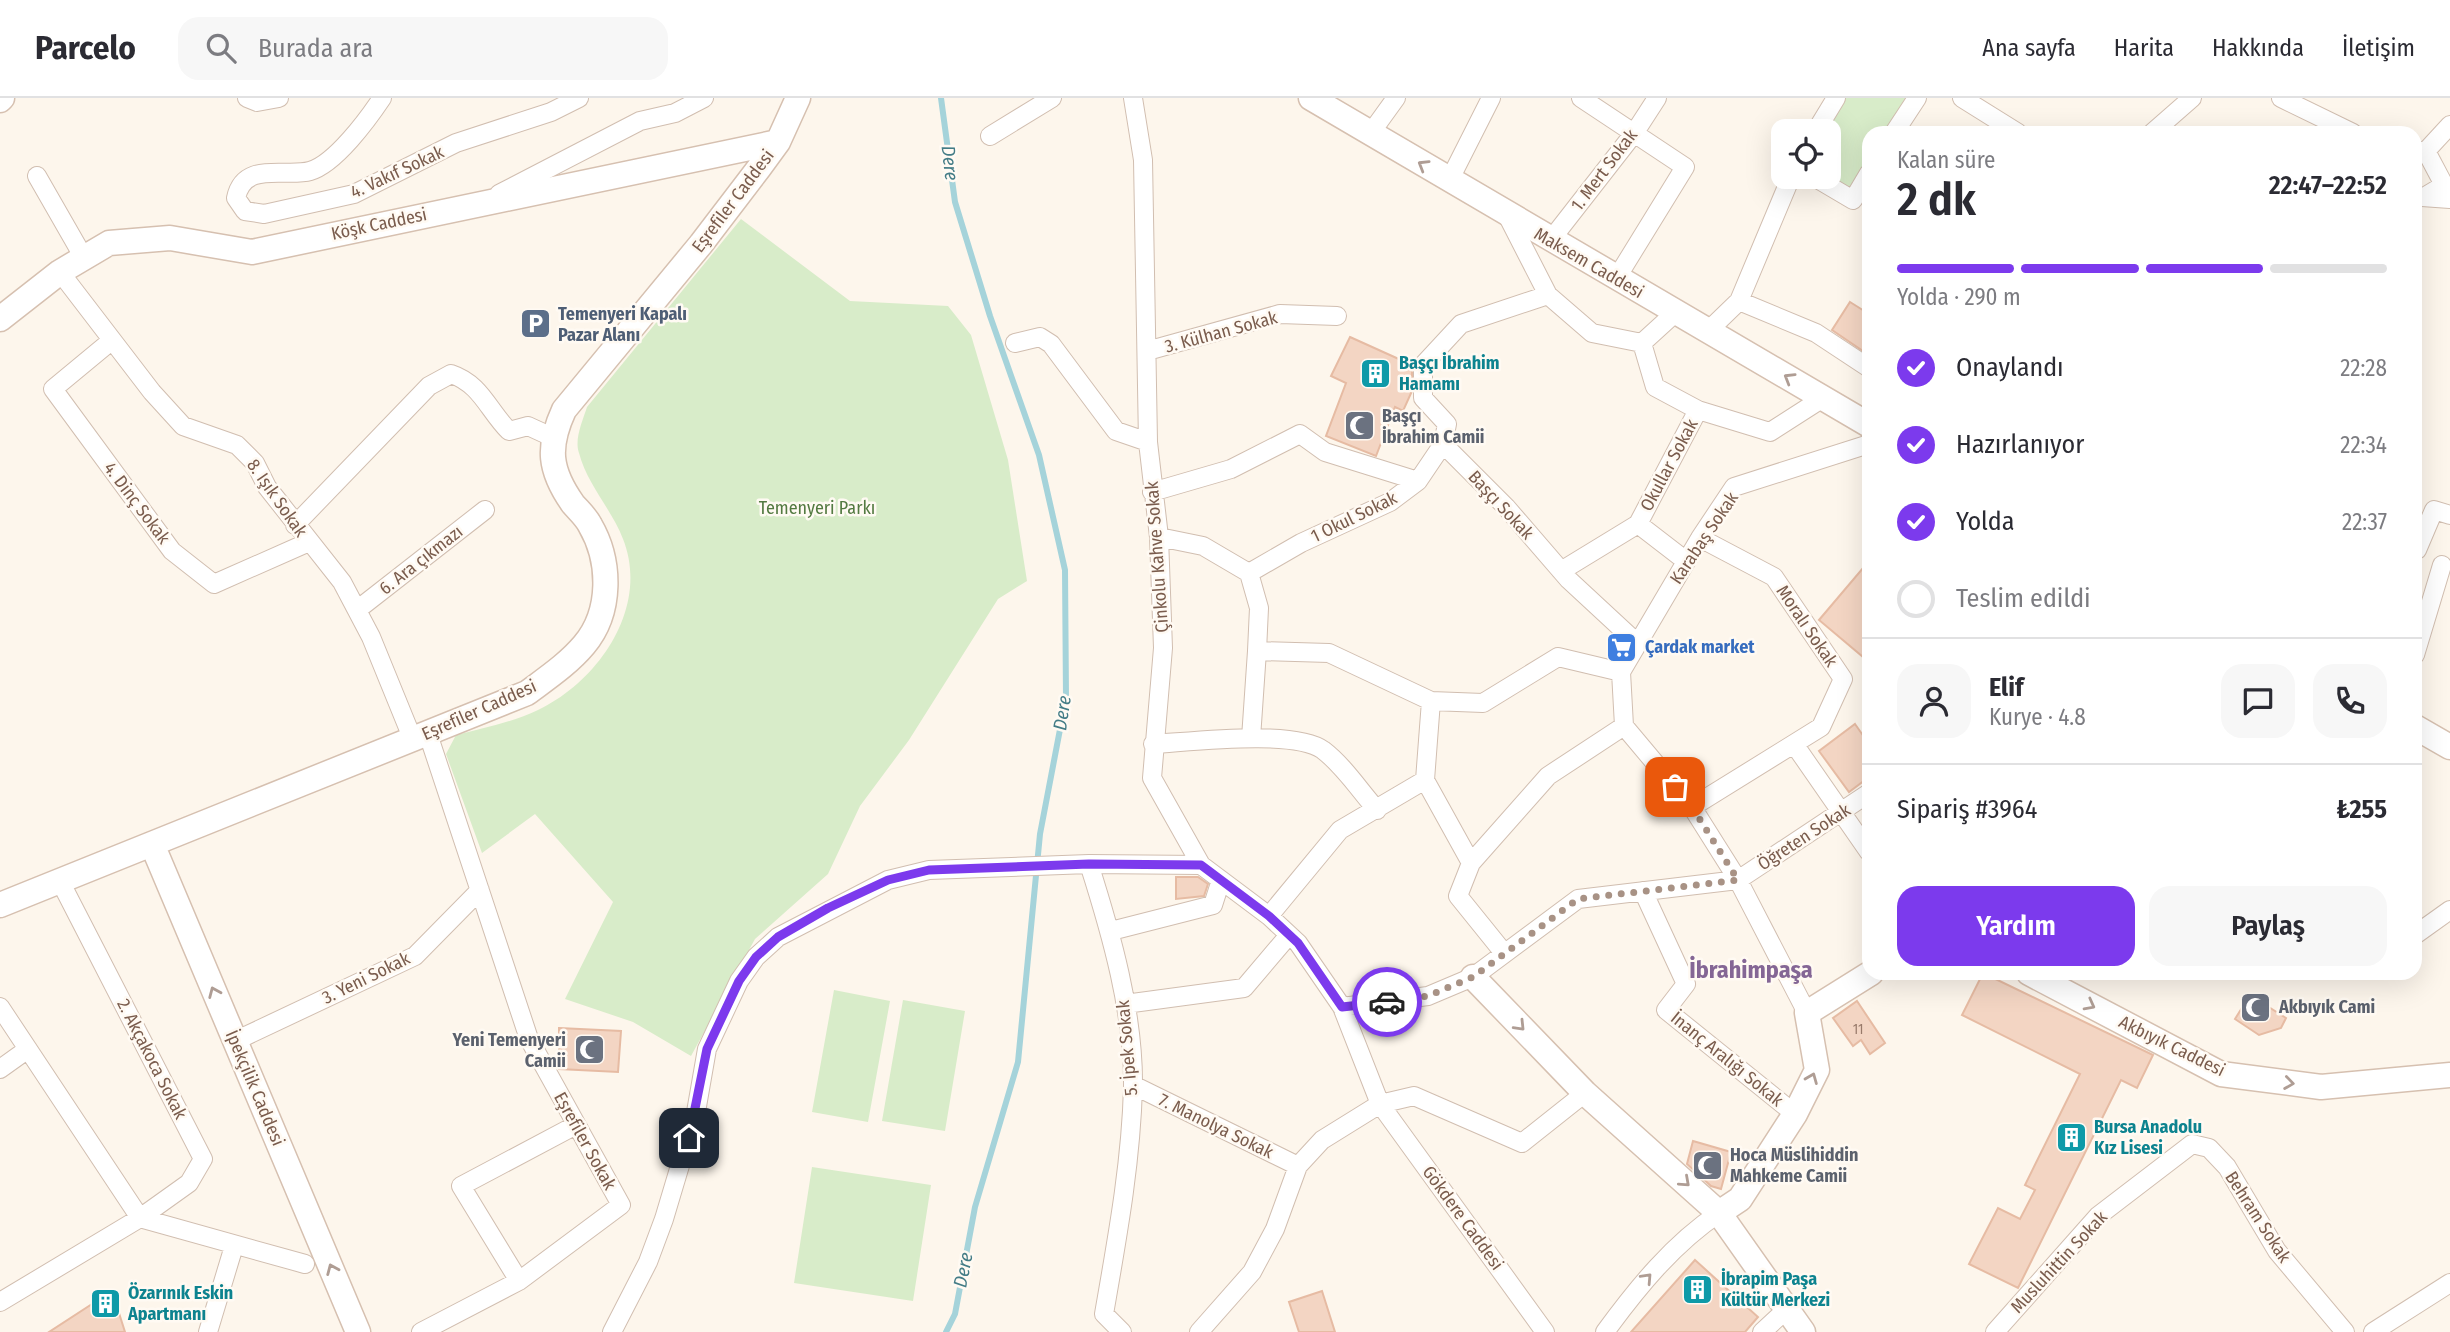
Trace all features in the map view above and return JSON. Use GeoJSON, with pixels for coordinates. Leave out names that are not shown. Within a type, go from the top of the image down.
{"type":"FeatureCollection","features":[{"type":"Feature","properties":{"kind":"main road","name":"Eşrefiler Caddesi"},"geometry":{"type":"LineString","coordinates":[[0,905],[527,693],[562,667],[586,643],[600,614],[607,582],[604,558],[590,524],[559,480],[552,458],[552,438],[564,410],[701,244],[778,142],[798,98]]}},
{"type":"Feature","properties":{"kind":"main road","name":"Maksem Caddesi"},"geometry":{"type":"LineString","coordinates":[[1312,98],[1550,241],[1709,330],[1862,421]]}},
{"type":"Feature","properties":{"kind":"main road","name":"Köşk Caddesi"},"geometry":{"type":"LineString","coordinates":[[0,319],[60,272],[109,243],[170,238],[252,252],[778,142]]}},
{"type":"Feature","properties":{"kind":"main road"},"geometry":{"type":"LineString","coordinates":[[2422,731],[2450,747]]}},
{"type":"Feature","properties":{"kind":"main road","name":"İpekçilik Caddesi"},"geometry":{"type":"LineString","coordinates":[[152,844],[359,1332]]}},
{"type":"Feature","properties":{"kind":"main road"},"geometry":{"type":"LineString","coordinates":[[1473,977],[1585,1093],[1719,1213],[1803,1332]]}},
{"type":"Feature","properties":{"kind":"main road"},"geometry":{"type":"LineString","coordinates":[[1719,1213],[1740,1199],[1795,1114],[1817,1070],[1807,1013],[1862,979]]}},
{"type":"Feature","properties":{"kind":"main road","name":"Akbıyık Caddesi"},"geometry":{"type":"LineString","coordinates":[[2042,980],[2221,1074],[2321,1087],[2450,1075]]}},
{"type":"Feature","properties":{"kind":"street"},"geometry":{"type":"LineString","coordinates":[[247,98],[257,102],[279,98]]}},
{"type":"Feature","properties":{"kind":"street","name":"4. Vakıf Sokak"},"geometry":{"type":"LineString","coordinates":[[382,98],[364,124],[337,152],[310,171],[253,175],[238,189],[236,198],[245,211],[264,214],[354,194],[456,143],[551,112],[579,98]]}},
{"type":"Feature","properties":{"kind":"street"},"geometry":{"type":"LineString","coordinates":[[487,201],[640,121],[675,113],[704,98]]}},
{"type":"Feature","properties":{"kind":"street"},"geometry":{"type":"LineString","coordinates":[[990,136],[1052,98]]}},
{"type":"Feature","properties":{"kind":"street","name":"Çinkolu Kahve Sokak"},"geometry":{"type":"LineString","coordinates":[[1133,98],[1143,160],[1147,442],[1159,537],[1163,648],[1152,778],[1201,865],[1269,916],[1289,935],[1342,1007],[1381,1104]]}},
{"type":"Feature","properties":{"kind":"street"},"geometry":{"type":"LineString","coordinates":[[1370,134],[1396,98]]}},
{"type":"Feature","properties":{"kind":"street"},"geometry":{"type":"LineString","coordinates":[[1449,181],[1491,98]]}},
{"type":"Feature","properties":{"kind":"street"},"geometry":{"type":"LineString","coordinates":[[1581,98],[1685,167],[1616,279]]}},
{"type":"Feature","properties":{"kind":"street","name":"1. Mert Sokak"},"geometry":{"type":"LineString","coordinates":[[1550,241],[1657,98]]}},
{"type":"Feature","properties":{"kind":"street"},"geometry":{"type":"LineString","coordinates":[[1823,119],[1836,98]]}},
{"type":"Feature","properties":{"kind":"street"},"geometry":{"type":"LineString","coordinates":[[1899,126],[1917,98]]}},
{"type":"Feature","properties":{"kind":"street"},"geometry":{"type":"LineString","coordinates":[[1962,98],[2007,126]]}},
{"type":"Feature","properties":{"kind":"street"},"geometry":{"type":"LineString","coordinates":[[2160,126],[2192,98]]}},
{"type":"Feature","properties":{"kind":"street"},"geometry":{"type":"LineString","coordinates":[[2281,98],[2339,126]]}},
{"type":"Feature","properties":{"kind":"street"},"geometry":{"type":"LineString","coordinates":[[2422,149],[2450,125]]}},
{"type":"Feature","properties":{"kind":"street"},"geometry":{"type":"LineString","coordinates":[[2422,154],[2444,186],[2422,195]]}},
{"type":"Feature","properties":{"kind":"street"},"geometry":{"type":"LineString","coordinates":[[37,176],[84,258]]}},
{"type":"Feature","properties":{"kind":"street"},"geometry":{"type":"LineString","coordinates":[[1834,189],[1853,200],[1862,185]]}},
{"type":"Feature","properties":{"kind":"street"},"geometry":{"type":"LineString","coordinates":[[1709,330],[1739,301],[1786,189]]}},
{"type":"Feature","properties":{"kind":"street"},"geometry":{"type":"LineString","coordinates":[[2422,196],[2450,199]]}},
{"type":"Feature","properties":{"kind":"street"},"geometry":{"type":"LineString","coordinates":[[1507,215],[1548,295],[1592,333],[1642,343],[1676,312]]}},
{"type":"Feature","properties":{"kind":"street","name":"8. Işık Sokak"},"geometry":{"type":"LineString","coordinates":[[60,272],[111,341],[183,426],[237,445],[255,463],[267,487],[342,582],[420,737]]}},
{"type":"Feature","properties":{"kind":"street"},"geometry":{"type":"LineString","coordinates":[[1443,444],[1447,424],[1423,398],[1423,365],[1461,324],[1548,295]]}},
{"type":"Feature","properties":{"kind":"street"},"geometry":{"type":"LineString","coordinates":[[1739,301],[1816,334],[1862,364]]}},
{"type":"Feature","properties":{"kind":"street","name":"3. Külhan Sokak"},"geometry":{"type":"LineString","coordinates":[[1147,352],[1280,314],[1337,316]]}},
{"type":"Feature","properties":{"kind":"street"},"geometry":{"type":"LineString","coordinates":[[1015,343],[1040,337],[1051,344],[1116,431],[1147,442]]}},
{"type":"Feature","properties":{"kind":"street","name":"4. Dinç Sokak"},"geometry":{"type":"LineString","coordinates":[[111,341],[52,389],[173,551],[214,584],[309,542]]}},
{"type":"Feature","properties":{"kind":"street","name":"Okullar Sokak"},"geometry":{"type":"LineString","coordinates":[[1561,571],[1638,524],[1698,410],[1655,387],[1642,343]]}},
{"type":"Feature","properties":{"kind":"street"},"geometry":{"type":"LineString","coordinates":[[295,525],[429,386],[451,374],[466,379],[479,390],[509,431],[528,426],[552,438]]}},
{"type":"Feature","properties":{"kind":"street"},"geometry":{"type":"LineString","coordinates":[[1698,410],[1770,432],[1823,398]]}},
{"type":"Feature","properties":{"kind":"street"},"geometry":{"type":"LineString","coordinates":[[1152,492],[1231,469],[1300,434],[1325,452],[1418,481]]}},
{"type":"Feature","properties":{"kind":"street","name":"1 Okul Sokak"},"geometry":{"type":"LineString","coordinates":[[1249,573],[1301,543],[1390,502],[1418,481],[1443,444]]}},
{"type":"Feature","properties":{"kind":"street","name":"Başçı Sokak"},"geometry":{"type":"LineString","coordinates":[[1443,444],[1506,507],[1561,571],[1637,643]]}},
{"type":"Feature","properties":{"kind":"street","name":"Karabaş Sokak"},"geometry":{"type":"LineString","coordinates":[[1621,672],[1700,538],[1734,487],[1862,446]]}},
{"type":"Feature","properties":{"kind":"street","name":"6. Ara çıkmazı"},"geometry":{"type":"LineString","coordinates":[[357,610],[485,510]]}},
{"type":"Feature","properties":{"kind":"street"},"geometry":{"type":"LineString","coordinates":[[2422,536],[2434,510],[2450,515]]}},
{"type":"Feature","properties":{"kind":"street"},"geometry":{"type":"LineString","coordinates":[[1638,524],[1686,561]]}},
{"type":"Feature","properties":{"kind":"street"},"geometry":{"type":"LineString","coordinates":[[1159,537],[1203,546],[1249,573],[1259,608],[1251,738]]}},
{"type":"Feature","properties":{"kind":"street","name":"Moralı Sokak"},"geometry":{"type":"LineString","coordinates":[[1692,807],[1821,727],[1843,679],[1774,577],[1700,538]]}},
{"type":"Feature","properties":{"kind":"street"},"geometry":{"type":"LineString","coordinates":[[2422,552],[2446,566],[2422,635]]}},
{"type":"Feature","properties":{"kind":"street"},"geometry":{"type":"LineString","coordinates":[[1257,651],[1329,653],[1431,701],[1483,703],[1558,657],[1621,672],[1624,726],[1692,807],[1738,880],[1807,1013]]}},
{"type":"Feature","properties":{"kind":"street"},"geometry":{"type":"LineString","coordinates":[[1431,701],[1424,780],[1471,863]]}},
{"type":"Feature","properties":{"kind":"street"},"geometry":{"type":"LineString","coordinates":[[1504,953],[1458,896],[1471,863],[1548,776],[1624,726]]}},
{"type":"Feature","properties":{"kind":"street","name":"Eşrefiler Sokak"},"geometry":{"type":"LineString","coordinates":[[420,737],[480,890],[529,1039],[621,1205],[519,1281],[421,1332]]}},
{"type":"Feature","properties":{"kind":"street"},"geometry":{"type":"LineString","coordinates":[[1153,744],[1251,738],[1287,741],[1322,749],[1377,810]]}},
{"type":"Feature","properties":{"kind":"street"},"geometry":{"type":"LineString","coordinates":[[1794,744],[1862,842]]}},
{"type":"Feature","properties":{"kind":"street"},"geometry":{"type":"LineString","coordinates":[[1269,916],[1340,830],[1424,780]]}},
{"type":"Feature","properties":{"kind":"street","name":"Öğreten Sokak"},"geometry":{"type":"LineString","coordinates":[[1738,880],[1862,798]]}},
{"type":"Feature","properties":{"kind":"street"},"geometry":{"type":"LineString","coordinates":[[612,1332],[648,1262],[664,1219],[696,1112],[707,1049],[739,981],[750,965],[778,937],[828,908],[888,880],[929,870],[1089,864],[1201,865]]}},
{"type":"Feature","properties":{"kind":"street","name":"5. İpek Sokak"},"geometry":{"type":"LineString","coordinates":[[1089,864],[1111,931],[1125,1003],[1133,1085],[1125,1190],[1104,1314],[1122,1332]]}},
{"type":"Feature","properties":{"kind":"street"},"geometry":{"type":"LineString","coordinates":[[1111,931],[1213,905],[1221,880]]}},
{"type":"Feature","properties":{"kind":"street"},"geometry":{"type":"LineString","coordinates":[[1342,1007],[1428,996],[1473,977],[1578,899],[1738,880]]}},
{"type":"Feature","properties":{"kind":"street","name":"2. Akçakoca Sokak"},"geometry":{"type":"LineString","coordinates":[[60,881],[202,1159],[189,1182],[139,1218]]}},
{"type":"Feature","properties":{"kind":"street","name":"3. Yeni Sokak"},"geometry":{"type":"LineString","coordinates":[[235,1041],[415,956],[480,890]]}},
{"type":"Feature","properties":{"kind":"street","name":"İnanç Aralığı Sokak"},"geometry":{"type":"LineString","coordinates":[[1643,891],[1686,984],[1666,1010],[1795,1114]]}},
{"type":"Feature","properties":{"kind":"street"},"geometry":{"type":"LineString","coordinates":[[2422,930],[2450,910]]}},
{"type":"Feature","properties":{"kind":"street"},"geometry":{"type":"LineString","coordinates":[[1125,1003],[1244,988],[1289,935]]}},
{"type":"Feature","properties":{"kind":"street"},"geometry":{"type":"LineString","coordinates":[[0,1007],[139,1218],[305,1264]]}},
{"type":"Feature","properties":{"kind":"street"},"geometry":{"type":"LineString","coordinates":[[0,1069],[28,1049]]}},
{"type":"Feature","properties":{"kind":"street","name":"7. Manolya Sokak"},"geometry":{"type":"LineString","coordinates":[[1133,1085],[1298,1166]]}},
{"type":"Feature","properties":{"kind":"street"},"geometry":{"type":"LineString","coordinates":[[1199,1332],[1252,1272],[1275,1229],[1298,1166],[1322,1140],[1381,1104],[1414,1096],[1522,1143],[1585,1093]]}},
{"type":"Feature","properties":{"kind":"street","name":"Gökdere Caddesi"},"geometry":{"type":"LineString","coordinates":[[1381,1104],[1545,1332]]}},
{"type":"Feature","properties":{"kind":"street"},"geometry":{"type":"LineString","coordinates":[[519,1281],[461,1186],[576,1125]]}},
{"type":"Feature","properties":{"kind":"street","name":"Musluhittin Sokak"},"geometry":{"type":"LineString","coordinates":[[1995,1332],[2098,1216],[2192,1144]]}},
{"type":"Feature","properties":{"kind":"street","name":"Behram Sokak"},"geometry":{"type":"LineString","coordinates":[[2192,1144],[2209,1148],[2227,1167],[2277,1251],[2345,1332]]}},
{"type":"Feature","properties":{"kind":"street"},"geometry":{"type":"LineString","coordinates":[[1605,1332],[1643,1281],[1698,1227],[1719,1213]]}},
{"type":"Feature","properties":{"kind":"street"},"geometry":{"type":"LineString","coordinates":[[0,1302],[139,1218]]}},
{"type":"Feature","properties":{"kind":"street"},"geometry":{"type":"LineString","coordinates":[[208,1332],[234,1245]]}},
{"type":"Feature","properties":{"kind":"street"},"geometry":{"type":"LineString","coordinates":[[2373,1332],[2450,1283]]}},
{"type":"Feature","properties":{"kind":"street"},"geometry":{"type":"LineString","coordinates":[[1762,1332],[1787,1309]]}},
{"type":"Feature","properties":{"kind":"green space"},"geometry":{"type":"Polygon","coordinates":[[[1845,98],[1907,98],[1889,126],[1862,126],[1862,171],[1850,190],[1841,184],[1841,119],[1832,119],[1845,98]]]}},
{"type":"Feature","properties":{"kind":"green space","name":"Temenyeri Parkı"},"geometry":{"type":"Polygon","coordinates":[[[741,219],[850,301],[948,306],[971,335],[1008,460],[1027,581],[998,599],[909,740],[860,806],[828,874],[755,939],[691,1056],[633,1022],[565,999],[613,902],[535,814],[482,853],[446,754],[456,735],[518,718],[560,697],[581,681],[614,639],[630,590],[630,565],[618,528],[583,464],[578,448],[581,424],[587,407],[741,219]]]}},
{"type":"Feature","properties":{"kind":"green space"},"geometry":{"type":"Polygon","coordinates":[[[834,990],[890,1001],[868,1122],[812,1112],[834,990]]]}},
{"type":"Feature","properties":{"kind":"green space"},"geometry":{"type":"Polygon","coordinates":[[[903,1000],[965,1011],[945,1131],[882,1121],[903,1000]]]}},
{"type":"Feature","properties":{"kind":"green space"},"geometry":{"type":"Polygon","coordinates":[[[812,1167],[931,1185],[913,1301],[794,1283],[812,1167]]]}},
{"type":"Feature","properties":{"kind":"building"},"geometry":{"type":"Polygon","coordinates":[[[1850,302],[1862,310],[1862,350],[1832,330],[1850,302]]]}},
{"type":"Feature","properties":{"kind":"building"},"geometry":{"type":"Polygon","coordinates":[[[1350,337],[1412,365],[1412,391],[1403,411],[1395,407],[1376,456],[1326,436],[1346,383],[1331,376],[1350,337]]]}},
{"type":"Feature","properties":{"kind":"building"},"geometry":{"type":"Polygon","coordinates":[[[1862,569],[1862,656],[1819,620],[1862,569]]]}},
{"type":"Feature","properties":{"kind":"building"},"geometry":{"type":"Polygon","coordinates":[[[1855,724],[1862,734],[1862,782],[1849,792],[1819,751],[1855,724]]]}},
{"type":"Feature","properties":{"kind":"building"},"geometry":{"type":"Polygon","coordinates":[[[1176,877],[1198,877],[1208,884],[1204,896],[1176,899],[1176,877]]]}},
{"type":"Feature","properties":{"kind":"building","name":"Bursa Anadolu Kız Lisesi"},"geometry":{"type":"Polygon","coordinates":[[[1980,980],[1998,980],[2153,1055],[2137,1088],[2121,1080],[2018,1288],[1969,1264],[1998,1208],[2020,1219],[2035,1190],[2025,1185],[2080,1074],[1962,1015],[1980,980]]]}},
{"type":"Feature","properties":{"kind":"building","name":"Akbıyık Cami"},"geometry":{"type":"Polygon","coordinates":[[[2250,995],[2286,1018],[2281,1028],[2259,1035],[2235,1019],[2250,995]]]}},
{"type":"Feature","properties":{"kind":"building"},"geometry":{"type":"Polygon","coordinates":[[[1857,1001],[1885,1043],[1870,1054],[1861,1040],[1853,1046],[1833,1018],[1857,1001]]]}},
{"type":"Feature","properties":{"kind":"building","name":"Yeni Temenyeri Camii"},"geometry":{"type":"Polygon","coordinates":[[[559,1028],[621,1031],[618,1072],[559,1069],[559,1028]]]}},
{"type":"Feature","properties":{"kind":"building","name":"Hoca Müslihiddin Mahkeme Camii"},"geometry":{"type":"Polygon","coordinates":[[[1693,1141],[1731,1152],[1721,1189],[1711,1186],[1687,1164],[1693,1141]]]}},
{"type":"Feature","properties":{"kind":"building","name":"İbrapim Paşa Kültür Merkezi"},"geometry":{"type":"Polygon","coordinates":[[[1695,1260],[1758,1317],[1745,1332],[1631,1332],[1695,1260]]]}},
{"type":"Feature","properties":{"kind":"building","name":"Özarınık Eskin Apartmanı"},"geometry":{"type":"Polygon","coordinates":[[[112,1291],[125,1332],[49,1332],[112,1291]]]}},
{"type":"Feature","properties":{"kind":"building"},"geometry":{"type":"Polygon","coordinates":[[[1322,1291],[1335,1332],[1299,1332],[1289,1302],[1322,1291]]]}},
{"type":"Feature","properties":{"kind":"waterway","name":"Dere"},"geometry":{"type":"LineString","coordinates":[[941,98],[955,202],[990,316],[1039,455],[1065,570],[1066,698],[1040,834],[1018,1062],[975,1207],[955,1314],[946,1332]]}},
{"type":"Feature","properties":{"kind":"way so far"},"geometry":{"type":"LineString","coordinates":[[1387,1002],[1428,996],[1473,977],[1542,923],[1578,899],[1738,880],[1692,807],[1675,787]]}},
{"type":"Feature","properties":{"kind":"place","name":"Temenyeri Kapalı Pazar Alanı"},"geometry":{"type":"Point","coordinates":[535,324]}},
{"type":"Feature","properties":{"kind":"place","name":"Başçı İbrahim Hamamı"},"geometry":{"type":"Point","coordinates":[1376,373]}},
{"type":"Feature","properties":{"kind":"place","name":"Başçı İbrahim Camii"},"geometry":{"type":"Point","coordinates":[1359,426]}},
{"type":"Feature","properties":{"kind":"place","name":"Çardak market"},"geometry":{"type":"Point","coordinates":[1622,647]}},
{"type":"Feature","properties":{"kind":"place","name":"Akbıyık Cami"},"geometry":{"type":"Point","coordinates":[2256,1007]}},
{"type":"Feature","properties":{"kind":"place","name":"Yeni Temenyeri Camii"},"geometry":{"type":"Point","coordinates":[589,1050]}},
{"type":"Feature","properties":{"kind":"place","name":"Bursa Anadolu Kız Lisesi"},"geometry":{"type":"Point","coordinates":[2071,1137]}},
{"type":"Feature","properties":{"kind":"place","name":"Hoca Müslihiddin Mahkeme Camii"},"geometry":{"type":"Point","coordinates":[1707,1165]}},
{"type":"Feature","properties":{"kind":"place","name":"İbrapim Paşa Kültür Merkezi"},"geometry":{"type":"Point","coordinates":[1698,1289]}},
{"type":"Feature","properties":{"kind":"place","name":"Özarınık Eskin Apartmanı"},"geometry":{"type":"Point","coordinates":[105,1303]}},
{"type":"Feature","properties":{"kind":"district","name":"İbrahimpaşa"},"geometry":{"type":"Point","coordinates":[1751,970]}},
{"type":"Feature","properties":{"kind":"route"},"geometry":{"type":"LineString","coordinates":[[689,1138],[707,1049],[739,981],[756,957],[778,937],[828,908],[888,880],[929,870],[1089,864],[1201,865],[1269,916],[1298,943],[1342,1007],[1387,1002]]}}]}
